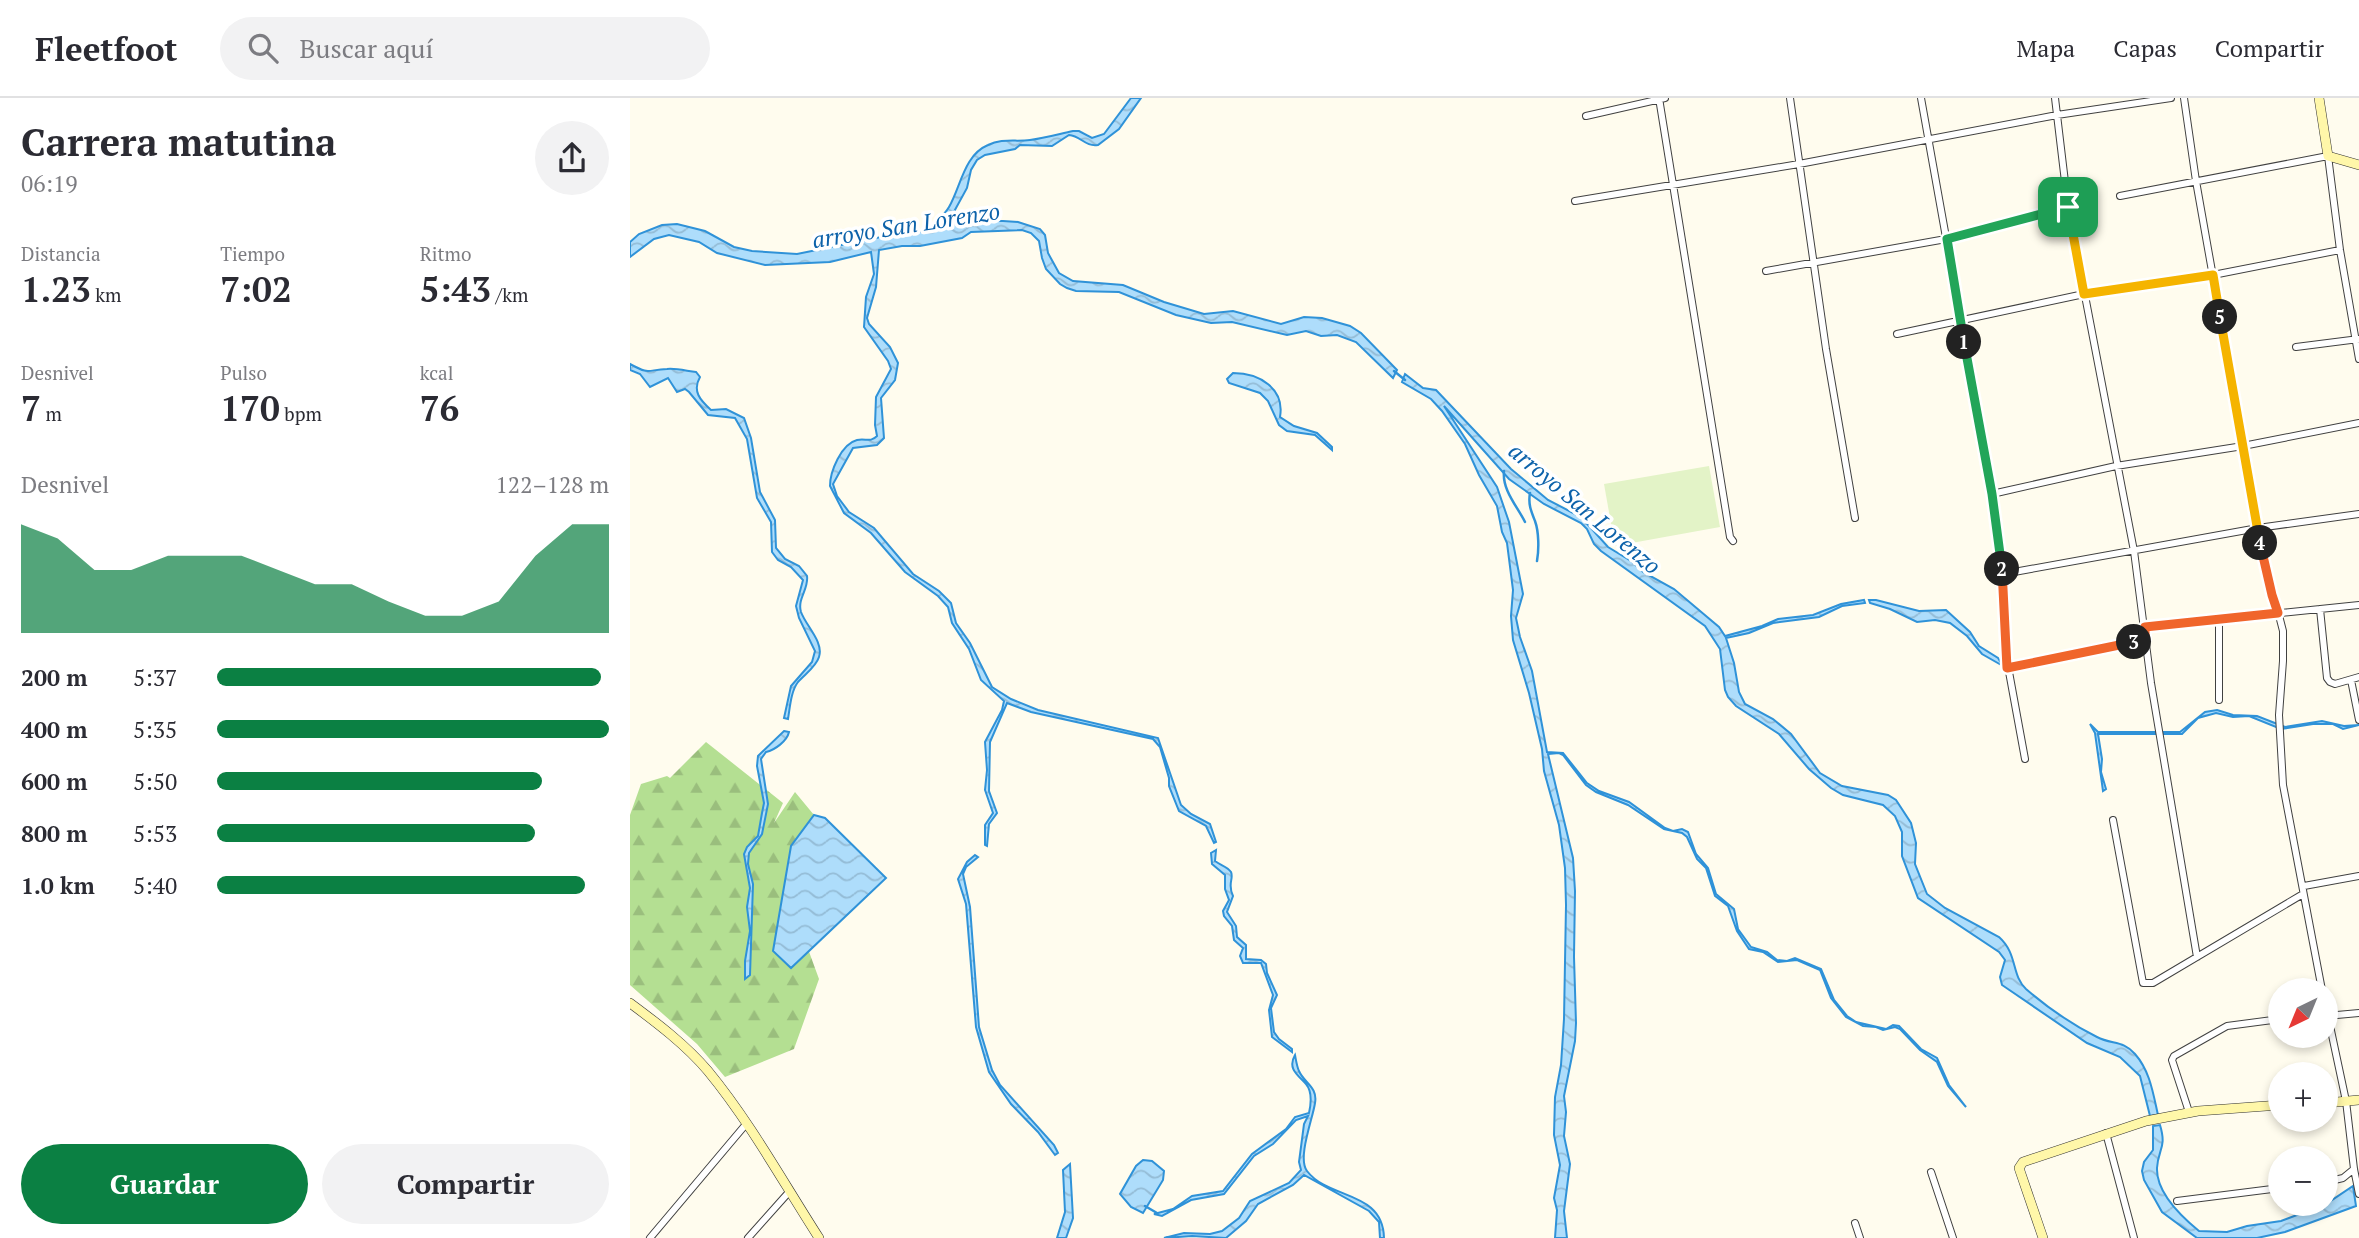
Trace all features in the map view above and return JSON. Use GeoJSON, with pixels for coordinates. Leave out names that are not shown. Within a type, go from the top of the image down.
{"type":"FeatureCollection","features":[{"type":"Feature","properties":{"kind":"street"},"geometry":{"type":"LineString","coordinates":[[1586,116],[1661,98],[1733,541]]}},
{"type":"Feature","properties":{"kind":"street"},"geometry":{"type":"LineString","coordinates":[[1790,98],[1840,439],[1855,518]]}},
{"type":"Feature","properties":{"kind":"street"},"geometry":{"type":"LineString","coordinates":[[1921,98],[1992,494],[2003,574],[2007,668],[2025,759]]}},
{"type":"Feature","properties":{"kind":"street"},"geometry":{"type":"LineString","coordinates":[[2055,98],[2068,207],[2134,551],[2145,639],[2197,957]]}},
{"type":"Feature","properties":{"kind":"street"},"geometry":{"type":"LineString","coordinates":[[1575,201],[1799,164],[2057,115],[2171,98]]}},
{"type":"Feature","properties":{"kind":"street"},"geometry":{"type":"LineString","coordinates":[[2184,98],[2243,446],[2283,641],[2279,715],[2283,785],[2320,978]]}},
{"type":"Feature","properties":{"kind":"street"},"geometry":{"type":"LineString","coordinates":[[2319,98],[2340,250],[2359,359]]}},
{"type":"Feature","properties":{"kind":"street"},"geometry":{"type":"LineString","coordinates":[[2120,197],[2328,156],[2359,165]]}},
{"type":"Feature","properties":{"kind":"street"},"geometry":{"type":"LineString","coordinates":[[1766,271],[1947,239],[2068,207]]}},
{"type":"Feature","properties":{"kind":"street"},"geometry":{"type":"LineString","coordinates":[[1897,334],[2084,294],[2213,275],[2340,250]]}},
{"type":"Feature","properties":{"kind":"street"},"geometry":{"type":"LineString","coordinates":[[2296,347],[2357,340]]}},
{"type":"Feature","properties":{"kind":"street"},"geometry":{"type":"LineString","coordinates":[[1992,494],[2116,466],[2243,446],[2359,423]]}},
{"type":"Feature","properties":{"kind":"street"},"geometry":{"type":"LineString","coordinates":[[2003,574],[2258,528],[2359,514]]}},
{"type":"Feature","properties":{"kind":"street"},"geometry":{"type":"LineString","coordinates":[[2145,627],[2359,605]]}},
{"type":"Feature","properties":{"kind":"street"},"geometry":{"type":"LineString","coordinates":[[2320,609],[2327,678],[2335,684],[2359,677]]}},
{"type":"Feature","properties":{"kind":"street"},"geometry":{"type":"LineString","coordinates":[[2219,619],[2219,700]]}},
{"type":"Feature","properties":{"kind":"street"},"geometry":{"type":"LineString","coordinates":[[2007,668],[2145,639]]}},
{"type":"Feature","properties":{"kind":"street"},"geometry":{"type":"LineString","coordinates":[[2351,680],[2359,720]]}},
{"type":"Feature","properties":{"kind":"street"},"geometry":{"type":"LineString","coordinates":[[2113,820],[2143,983],[2153,983],[2304,890],[2359,876]]}},
{"type":"Feature","properties":{"kind":"street"},"geometry":{"type":"LineString","coordinates":[[630,1003],[664,1029],[706,1069],[747,1123],[819,1238]]}},
{"type":"Feature","properties":{"kind":"street"},"geometry":{"type":"LineString","coordinates":[[2338,1015],[2359,1013]]}},
{"type":"Feature","properties":{"kind":"street"},"geometry":{"type":"LineString","coordinates":[[2189,1112],[2172,1060],[2174,1056],[2227,1026],[2268,1021]]}},
{"type":"Feature","properties":{"kind":"street"},"geometry":{"type":"LineString","coordinates":[[2334,1048],[2346,1101],[2359,1193]]}},
{"type":"Feature","properties":{"kind":"street"},"geometry":{"type":"LineString","coordinates":[[2338,1102],[2359,1100]]}},
{"type":"Feature","properties":{"kind":"street"},"geometry":{"type":"LineString","coordinates":[[2043,1238],[2019,1168],[2023,1162],[2146,1121],[2189,1112],[2268,1106]]}},
{"type":"Feature","properties":{"kind":"street"},"geometry":{"type":"LineString","coordinates":[[650,1238],[747,1123]]}},
{"type":"Feature","properties":{"kind":"street"},"geometry":{"type":"LineString","coordinates":[[2106,1133],[2134,1238]]}},
{"type":"Feature","properties":{"kind":"street"},"geometry":{"type":"LineString","coordinates":[[2338,1179],[2354,1169]]}},
{"type":"Feature","properties":{"kind":"street"},"geometry":{"type":"LineString","coordinates":[[1931,1172],[1953,1238]]}},
{"type":"Feature","properties":{"kind":"street"},"geometry":{"type":"LineString","coordinates":[[2177,1201],[2268,1190]]}},
{"type":"Feature","properties":{"kind":"street"},"geometry":{"type":"LineString","coordinates":[[748,1238],[789,1192]]}},
{"type":"Feature","properties":{"kind":"street"},"geometry":{"type":"LineString","coordinates":[[1855,1223],[1860,1238]]}},
{"type":"Feature","properties":{"kind":"green space"},"geometry":{"type":"Polygon","coordinates":[[[1709,466],[1720,527],[1615,546],[1604,484],[1709,466]]]}},
{"type":"Feature","properties":{"kind":"green space"},"geometry":{"type":"Polygon","coordinates":[[[706,742],[783,803],[774,823],[795,792],[814,815],[791,846],[785,886],[819,979],[794,1049],[725,1077],[697,1044],[630,985],[630,815],[641,784],[667,776],[670,778],[706,742]]]}},
{"type":"Feature","properties":{"kind":"water"},"geometry":{"type":"Polygon","coordinates":[[[1131,98],[1141,98],[1119,129],[1098,145],[1069,135],[1052,146],[1020,145],[1015,149],[985,155],[977,160],[971,170],[967,188],[950,219],[958,225],[1003,221],[1018,222],[1040,229],[1045,235],[1048,253],[1059,273],[1073,281],[1123,285],[1164,302],[1204,314],[1233,311],[1281,324],[1304,317],[1322,318],[1350,326],[1361,333],[1397,370],[1393,378],[1356,342],[1337,335],[1321,336],[1306,331],[1287,335],[1232,322],[1211,323],[1176,315],[1119,292],[1076,291],[1067,288],[1046,269],[1039,241],[1031,233],[1022,230],[971,232],[962,238],[879,250],[876,287],[867,318],[869,324],[890,347],[898,363],[895,380],[881,398],[884,438],[877,445],[853,448],[833,484],[837,496],[849,512],[874,528],[913,574],[939,591],[951,603],[956,623],[970,643],[992,687],[1011,699],[1038,710],[1158,738],[1181,805],[1210,824],[1216,842],[1214,843],[1206,826],[1179,811],[1169,786],[1160,747],[1153,739],[1031,712],[1007,703],[990,742],[989,791],[997,813],[989,824],[987,846],[985,825],[993,813],[985,790],[985,742],[1004,701],[981,680],[969,649],[952,623],[948,607],[938,596],[905,572],[871,533],[844,513],[830,486],[834,466],[846,447],[857,440],[870,440],[877,436],[876,397],[891,369],[864,327],[866,297],[874,274],[871,252],[830,262],[765,265],[717,253],[699,242],[669,235],[654,239],[630,257],[630,242],[639,234],[662,225],[677,224],[705,231],[734,247],[797,254],[891,235],[927,231],[947,210],[968,163],[980,150],[998,142],[1030,140],[1073,131],[1092,138],[1104,134],[1131,98]]]}},
{"type":"Feature","properties":{"kind":"water"},"geometry":{"type":"Polygon","coordinates":[[[630,364],[645,371],[670,369],[696,372],[700,377],[697,391],[711,410],[726,409],[744,418],[751,438],[760,492],[775,520],[776,548],[785,559],[799,566],[807,576],[800,607],[820,651],[815,664],[796,686],[788,719],[784,718],[791,686],[812,662],[815,651],[796,606],[803,580],[772,552],[771,522],[757,498],[747,439],[735,418],[708,415],[685,389],[677,392],[668,378],[650,387],[640,374],[630,370],[630,364]]]}},
{"type":"Feature","properties":{"kind":"water"},"geometry":{"type":"Polygon","coordinates":[[[1233,373],[1252,376],[1268,384],[1279,398],[1280,417],[1294,426],[1317,433],[1332,450],[1315,435],[1287,431],[1279,425],[1268,401],[1260,393],[1229,383],[1227,379],[1233,373]]]}},
{"type":"Feature","properties":{"kind":"water"},"geometry":{"type":"Polygon","coordinates":[[[1405,374],[1423,388],[1436,390],[1511,469],[1548,500],[1581,517],[1608,547],[1643,572],[1674,589],[1719,627],[1725,636],[1778,619],[1813,615],[1841,604],[1864,600],[1865,603],[1842,606],[1819,617],[1773,623],[1749,633],[1726,638],[1739,692],[1745,704],[1773,719],[1791,734],[1820,773],[1842,786],[1888,795],[1896,800],[1911,823],[1916,843],[1915,864],[1927,894],[1945,908],[1999,937],[2009,950],[2021,983],[2043,1003],[2087,1032],[2131,1050],[2148,1075],[2158,1115],[2150,1116],[2140,1076],[2120,1057],[2087,1043],[2002,985],[2000,977],[2005,960],[1999,952],[1918,898],[1902,856],[1902,832],[1895,816],[1883,805],[1843,795],[1831,788],[1809,769],[1779,734],[1736,706],[1725,690],[1720,649],[1705,626],[1601,551],[1581,523],[1544,504],[1509,479],[1444,406],[1497,487],[1509,522],[1523,594],[1516,618],[1532,671],[1547,752],[1563,753],[1587,783],[1599,791],[1629,802],[1673,831],[1664,829],[1628,805],[1596,792],[1586,785],[1563,755],[1548,754],[1573,858],[1575,891],[1576,1023],[1564,1096],[1564,1136],[1570,1164],[1564,1211],[1567,1238],[1555,1238],[1557,1210],[1554,1198],[1560,1165],[1554,1135],[1555,1097],[1561,1065],[1564,1019],[1566,905],[1565,868],[1559,825],[1544,771],[1542,749],[1529,693],[1513,640],[1513,590],[1507,543],[1497,506],[1465,444],[1431,399],[1402,382],[1405,374]]]}},
{"type":"Feature","properties":{"kind":"water"},"geometry":{"type":"Polygon","coordinates":[[[1869,600],[1919,611],[1946,610],[1970,632],[1979,646],[1998,658],[2003,666],[1982,654],[1967,636],[1950,623],[1935,620],[1917,622],[1870,603],[1869,600]]]}},
{"type":"Feature","properties":{"kind":"water"},"geometry":{"type":"Polygon","coordinates":[[[2217,710],[2233,715],[2257,716],[2285,727],[2322,721],[2344,726],[2359,725],[2343,729],[2333,724],[2313,724],[2281,729],[2249,716],[2233,717],[2216,713],[2198,718],[2182,734],[2098,734],[2101,772],[2106,789],[2103,791],[2095,733],[2090,724],[2098,732],[2180,732],[2205,712],[2217,710]]]}},
{"type":"Feature","properties":{"kind":"water"},"geometry":{"type":"Polygon","coordinates":[[[784,731],[789,732],[786,739],[766,752],[761,759],[768,804],[762,834],[749,853],[748,864],[753,884],[750,975],[745,979],[750,931],[747,907],[750,888],[744,854],[758,836],[764,803],[757,766],[758,756],[784,731]]]}},
{"type":"Feature","properties":{"kind":"water"},"geometry":{"type":"Polygon","coordinates":[[[814,815],[825,818],[886,878],[791,968],[773,951],[791,846],[814,815]]]}},
{"type":"Feature","properties":{"kind":"water"},"geometry":{"type":"Polygon","coordinates":[[[1682,829],[1688,832],[1696,854],[1708,868],[1716,894],[1734,909],[1738,929],[1751,947],[1767,952],[1777,960],[1795,958],[1821,969],[1834,1000],[1847,1016],[1856,1022],[1886,1029],[1893,1025],[1899,1026],[1921,1049],[1937,1058],[1949,1085],[1966,1107],[1948,1086],[1937,1062],[1920,1050],[1900,1029],[1895,1027],[1883,1030],[1863,1026],[1846,1017],[1831,998],[1820,970],[1797,960],[1778,962],[1763,952],[1749,949],[1737,931],[1728,906],[1715,896],[1706,868],[1697,859],[1687,837],[1673,831],[1682,829]]]}},
{"type":"Feature","properties":{"kind":"water"},"geometry":{"type":"Polygon","coordinates":[[[1216,850],[1215,861],[1232,875],[1233,896],[1227,912],[1236,926],[1237,937],[1246,945],[1246,959],[1261,960],[1266,964],[1277,995],[1271,1008],[1274,1032],[1292,1052],[1272,1037],[1269,1010],[1273,995],[1261,963],[1243,963],[1240,956],[1243,948],[1234,940],[1232,926],[1224,916],[1223,911],[1229,900],[1225,889],[1225,875],[1212,864],[1211,853],[1216,850]]]}},
{"type":"Feature","properties":{"kind":"water"},"geometry":{"type":"Polygon","coordinates":[[[975,855],[978,857],[966,867],[963,874],[970,907],[979,1027],[992,1070],[1000,1085],[1054,1145],[1058,1153],[1055,1155],[1038,1132],[1011,1104],[989,1072],[976,1027],[966,904],[958,879],[967,862],[975,855]]]}},
{"type":"Feature","properties":{"kind":"water"},"geometry":{"type":"Polygon","coordinates":[[[1295,1055],[1299,1071],[1313,1089],[1315,1098],[1304,1165],[1317,1180],[1365,1203],[1375,1211],[1381,1223],[1384,1238],[1380,1238],[1379,1222],[1369,1211],[1304,1175],[1293,1185],[1258,1204],[1246,1221],[1226,1238],[1164,1238],[1184,1233],[1210,1234],[1222,1231],[1239,1218],[1250,1201],[1289,1183],[1301,1170],[1299,1162],[1304,1124],[1308,1116],[1296,1120],[1273,1144],[1254,1156],[1224,1194],[1191,1200],[1162,1216],[1154,1214],[1173,1209],[1192,1196],[1223,1191],[1252,1154],[1286,1129],[1295,1117],[1309,1113],[1309,1090],[1293,1068],[1295,1055]]]}},
{"type":"Feature","properties":{"kind":"water"},"geometry":{"type":"Polygon","coordinates":[[[2160,1125],[2162,1133],[2157,1168],[2161,1186],[2178,1211],[2199,1231],[2227,1232],[2294,1216],[2329,1216],[2285,1232],[2257,1238],[2197,1238],[2162,1212],[2144,1180],[2144,1162],[2153,1150],[2153,1126],[2160,1125]]]}},
{"type":"Feature","properties":{"kind":"water"},"geometry":{"type":"Polygon","coordinates":[[[1143,1160],[1152,1161],[1164,1171],[1163,1180],[1143,1213],[1131,1207],[1120,1194],[1136,1166],[1143,1160]]]}},
{"type":"Feature","properties":{"kind":"water"},"geometry":{"type":"Polygon","coordinates":[[[1070,1164],[1073,1218],[1066,1238],[1057,1238],[1065,1212],[1063,1170],[1070,1164]]]}},
{"type":"Feature","properties":{"kind":"water"},"geometry":{"type":"Polygon","coordinates":[[[2353,1186],[2356,1206],[2338,1213],[2338,1196],[2353,1186]]]}},
{"type":"Feature","properties":{"kind":"waterway","name":"arroyo San Lorenzo"},"geometry":{"type":"LineString","coordinates":[[1394,371],[1405,380]]}},
{"type":"Feature","properties":{"kind":"waterway"},"geometry":{"type":"LineString","coordinates":[[1504,471],[1505,485],[1525,522]]}},
{"type":"Feature","properties":{"kind":"waterway"},"geometry":{"type":"LineString","coordinates":[[1530,493],[1530,507],[1538,536],[1537,561]]}},
{"type":"Feature","properties":{"kind":"waterway"},"geometry":{"type":"LineString","coordinates":[[1145,1206],[1157,1213]]}},
{"type":"Feature","properties":{"kind":"route"},"geometry":{"type":"LineString","coordinates":[[2068,207],[2084,294],[2213,275],[2260,542],[2278,613],[2145,627],[2145,639],[2007,668],[2003,574],[1992,494],[1947,239],[2068,207]]}}]}
